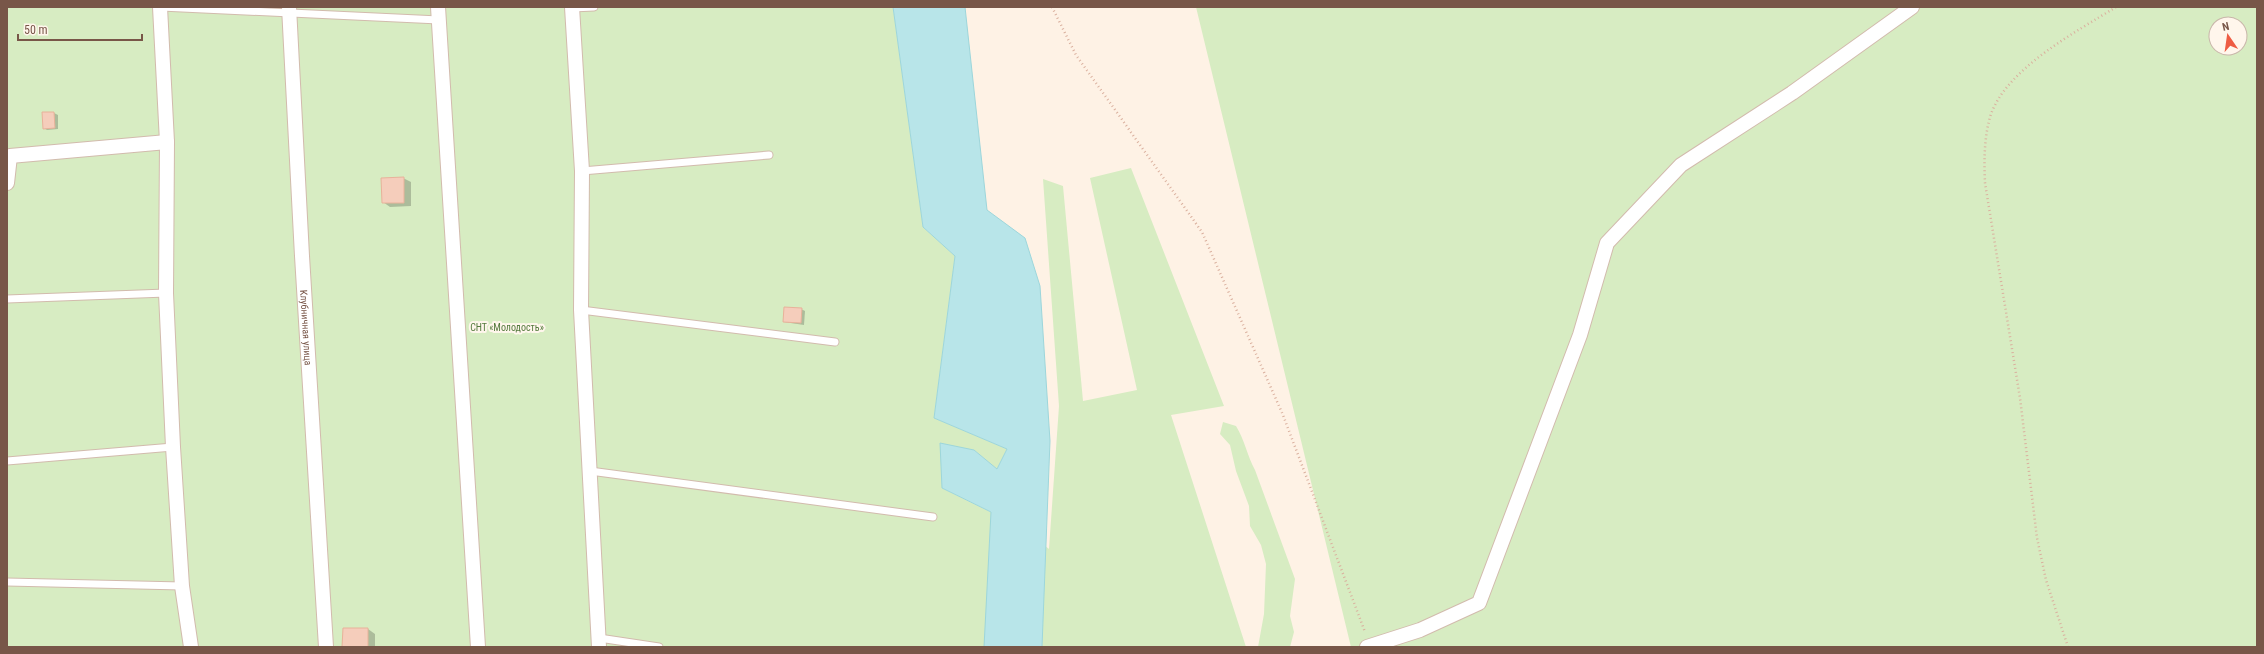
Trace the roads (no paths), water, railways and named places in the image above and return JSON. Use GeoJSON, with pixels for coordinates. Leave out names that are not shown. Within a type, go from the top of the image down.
{"type":"FeatureCollection","features":[{"type":"Feature","properties":{"kind":"street"},"geometry":{"type":"LineString","coordinates":[[160,7],[167,142],[166,293],[173,447],[182,586],[191,647]]}},
{"type":"Feature","properties":{"kind":"street"},"geometry":{"type":"LineString","coordinates":[[572,7],[582,171],[580,310],[599,643]]}},
{"type":"Feature","properties":{"kind":"street"},"geometry":{"type":"LineString","coordinates":[[1369,646],[1420,630],[1479,603],[1580,335],[1606,243],[1681,165],[1792,93],[1912,7]]}},
{"type":"Feature","properties":{"kind":"street","name":"Клубничная улица"},"geometry":{"type":"LineString","coordinates":[[290,9],[302,256],[326,647]]}},
{"type":"Feature","properties":{"kind":"street"},"geometry":{"type":"LineString","coordinates":[[438,14],[478,647]]}},
{"type":"Feature","properties":{"kind":"street"},"geometry":{"type":"LineString","coordinates":[[7,183],[10,156],[167,142]]}},
{"type":"Feature","properties":{"kind":"lane"},"geometry":{"type":"LineString","coordinates":[[160,7],[290,9],[438,14]]}},
{"type":"Feature","properties":{"kind":"lane"},"geometry":{"type":"LineString","coordinates":[[572,7],[594,7]]}},
{"type":"Feature","properties":{"kind":"lane"},"geometry":{"type":"LineString","coordinates":[[582,171],[769,155]]}},
{"type":"Feature","properties":{"kind":"lane"},"geometry":{"type":"LineString","coordinates":[[7,299],[166,293]]}},
{"type":"Feature","properties":{"kind":"lane"},"geometry":{"type":"LineString","coordinates":[[580,310],[834,342]]}},
{"type":"Feature","properties":{"kind":"lane"},"geometry":{"type":"LineString","coordinates":[[7,462],[173,447]]}},
{"type":"Feature","properties":{"kind":"lane"},"geometry":{"type":"LineString","coordinates":[[590,471],[933,517]]}},
{"type":"Feature","properties":{"kind":"lane"},"geometry":{"type":"LineString","coordinates":[[7,582],[182,586]]}},
{"type":"Feature","properties":{"kind":"lane"},"geometry":{"type":"LineString","coordinates":[[599,643],[659,647]]}},
{"type":"Feature","properties":{"kind":"water"},"geometry":{"type":"Polygon","coordinates":[[[893,7],[965,7],[987,210],[1025,238],[1040,286],[1050,441],[1042,647],[984,647],[991,512],[942,488],[940,443],[974,450],[997,469],[1007,449],[934,418],[955,256],[923,227],[893,7]]]}},
{"type":"Feature","properties":{"kind":"park label","name":"СНТ «Молодость»"},"geometry":{"type":"Point","coordinates":[507,327]}}]}
